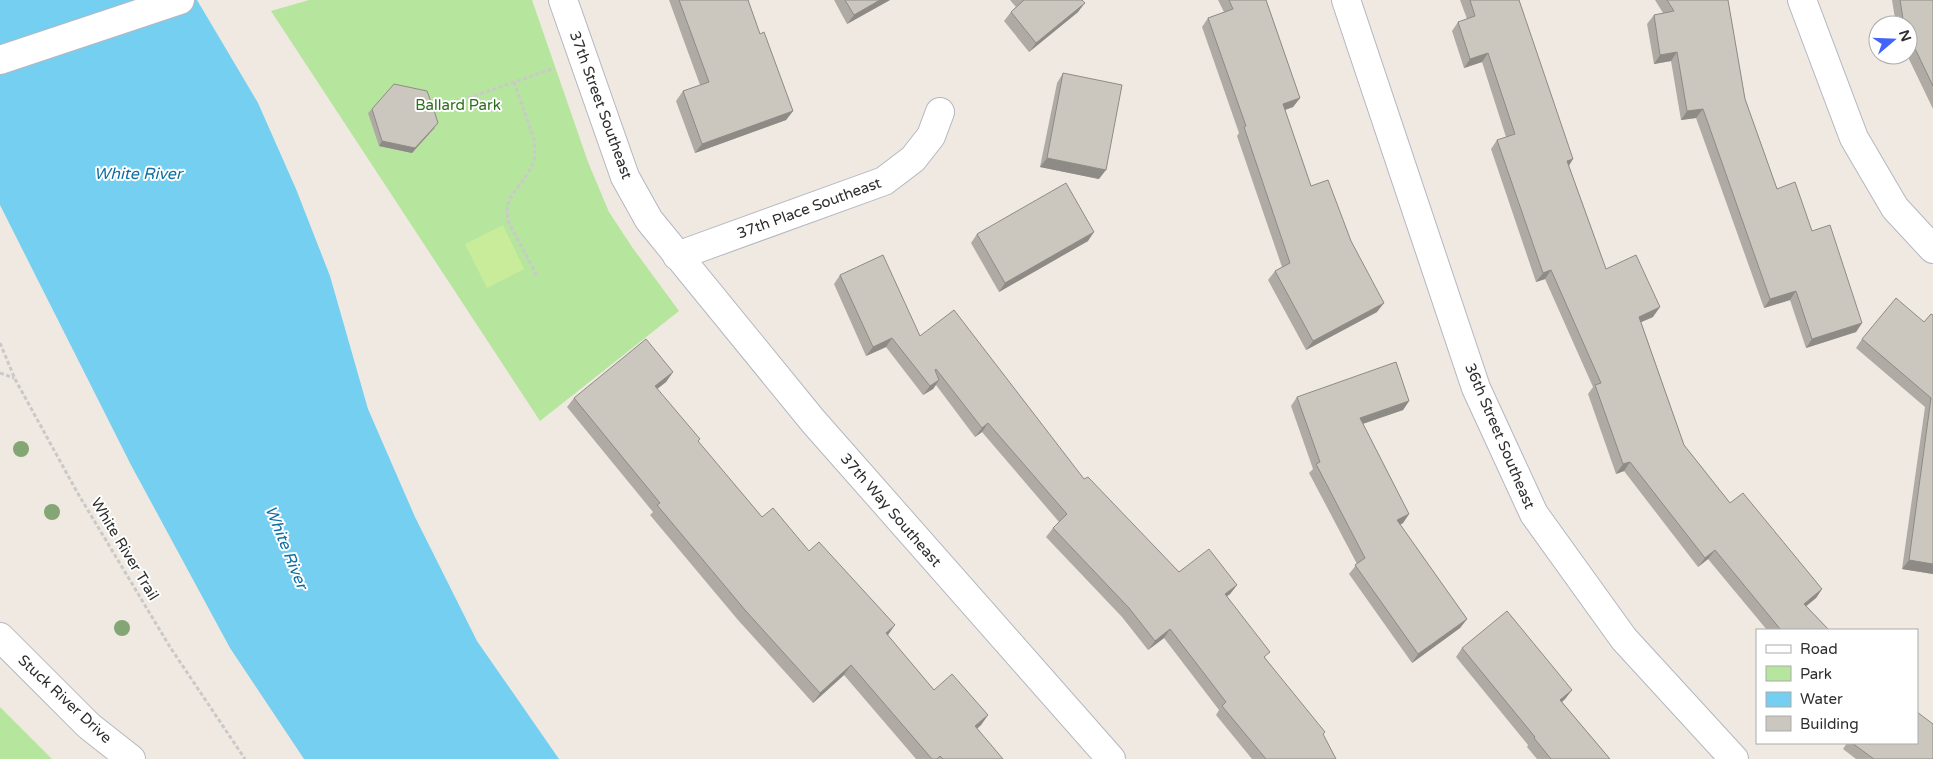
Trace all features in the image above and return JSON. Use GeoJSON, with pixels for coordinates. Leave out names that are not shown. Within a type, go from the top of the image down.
{"type":"FeatureCollection","features":[{"type":"Feature","properties":{"kind":"street"},"geometry":{"type":"LineString","coordinates":[[0,60],[180,0]]}},
{"type":"Feature","properties":{"kind":"street","name":"37th Street Southeast"},"geometry":{"type":"LineString","coordinates":[[563,0],[625,177],[648,220],[677,256]]}},
{"type":"Feature","properties":{"kind":"street","name":"36th Street Southeast"},"geometry":{"type":"LineString","coordinates":[[1346,0],[1476,388],[1534,514],[1624,639],[1734,759]]}},
{"type":"Feature","properties":{"kind":"street"},"geometry":{"type":"LineString","coordinates":[[1802,0],[1854,138],[1895,208],[1933,249]]}},
{"type":"Feature","properties":{"kind":"street","name":"37th Place Southeast"},"geometry":{"type":"LineString","coordinates":[[677,256],[884,181],[913,159],[931,136],[940,112]]}},
{"type":"Feature","properties":{"kind":"street","name":"37th Way Southeast"},"geometry":{"type":"LineString","coordinates":[[677,256],[813,421],[1111,759]]}},
{"type":"Feature","properties":{"kind":"street","name":"Stuck River Drive"},"geometry":{"type":"LineString","coordinates":[[0,637],[90,726],[131,759]]}},
{"type":"Feature","properties":{"kind":"path"},"geometry":{"type":"LineString","coordinates":[[430,112],[583,58]]}},
{"type":"Feature","properties":{"kind":"path"},"geometry":{"type":"LineString","coordinates":[[514,82],[534,139],[535,152],[534,161],[529,172],[510,198],[507,207],[508,221],[537,276]]}},
{"type":"Feature","properties":{"kind":"path","name":"White River Trail"},"geometry":{"type":"LineString","coordinates":[[0,342],[15,379],[78,492],[170,646],[245,759]]}},
{"type":"Feature","properties":{"kind":"path"},"geometry":{"type":"LineString","coordinates":[[0,373],[15,379]]}},
{"type":"Feature","properties":{"kind":"green space","name":"Ballard Park"},"geometry":{"type":"Polygon","coordinates":[[[309,0],[532,0],[588,162],[609,212],[679,311],[540,421],[271,11],[309,0]]]}},
{"type":"Feature","properties":{"kind":"green space"},"geometry":{"type":"Polygon","coordinates":[[[503,225],[524,269],[487,288],[465,244],[503,225]]]}},
{"type":"Feature","properties":{"kind":"green space"},"geometry":{"type":"Polygon","coordinates":[[[0,707],[52,759],[0,759],[0,707]]]}},
{"type":"Feature","properties":{"kind":"water","name":"White River"},"geometry":{"type":"Polygon","coordinates":[[[0,0],[197,0],[258,103],[296,189],[330,276],[368,409],[415,517],[477,641],[559,759],[304,759],[230,648],[131,465],[0,205],[0,0]]]}},
{"type":"Feature","properties":{"kind":"building"},"geometry":{"type":"Polygon","coordinates":[[[679,0],[748,0],[760,34],[764,32],[793,111],[702,144],[683,91],[709,82],[679,0]]]}},
{"type":"Feature","properties":{"kind":"building"},"geometry":{"type":"Polygon","coordinates":[[[845,0],[880,0],[854,15],[845,0]]]}},
{"type":"Feature","properties":{"kind":"building"},"geometry":{"type":"Polygon","coordinates":[[[1024,0],[1082,0],[1085,3],[1036,43],[1011,12],[1024,0]]]}},
{"type":"Feature","properties":{"kind":"building"},"geometry":{"type":"Polygon","coordinates":[[[1229,0],[1266,0],[1300,98],[1283,104],[1311,186],[1328,180],[1351,241],[1384,303],[1313,341],[1275,271],[1290,263],[1244,127],[1246,126],[1208,18],[1233,9],[1229,0]]]}},
{"type":"Feature","properties":{"kind":"building"},"geometry":{"type":"Polygon","coordinates":[[[1470,0],[1519,0],[1573,159],[1567,161],[1606,269],[1636,255],[1660,307],[1639,317],[1684,445],[1730,503],[1743,493],[1822,589],[1804,604],[1828,629],[1780,629],[1715,550],[1705,558],[1630,462],[1623,464],[1595,385],[1601,383],[1551,270],[1543,273],[1497,140],[1515,134],[1488,53],[1470,59],[1458,22],[1475,16],[1470,0]]]}},
{"type":"Feature","properties":{"kind":"building"},"geometry":{"type":"Polygon","coordinates":[[[1667,0],[1728,0],[1745,99],[1777,189],[1795,182],[1812,231],[1830,225],[1862,323],[1812,339],[1796,291],[1770,299],[1703,109],[1687,111],[1677,52],[1660,55],[1654,15],[1674,11],[1667,0]]]}},
{"type":"Feature","properties":{"kind":"building"},"geometry":{"type":"Polygon","coordinates":[[[1900,0],[1933,0],[1933,86],[1918,55],[1918,15],[1902,15],[1900,0]]]}},
{"type":"Feature","properties":{"kind":"building"},"geometry":{"type":"Polygon","coordinates":[[[1063,73],[1122,85],[1106,170],[1047,158],[1063,73]]]}},
{"type":"Feature","properties":{"kind":"building"},"geometry":{"type":"Polygon","coordinates":[[[394,84],[427,91],[433,107],[438,123],[415,148],[382,141],[372,109],[394,84]]]}},
{"type":"Feature","properties":{"kind":"building"},"geometry":{"type":"Polygon","coordinates":[[[1066,183],[1094,232],[1005,283],[977,234],[1066,183]]]}},
{"type":"Feature","properties":{"kind":"building"},"geometry":{"type":"Polygon","coordinates":[[[883,255],[920,336],[954,310],[1084,479],[1088,477],[1179,572],[1209,549],[1237,585],[1225,594],[1270,652],[1264,657],[1325,732],[1323,734],[1336,759],[1266,759],[1222,706],[1226,702],[1170,629],[1155,641],[1129,608],[1053,528],[1067,514],[988,423],[982,428],[936,369],[939,380],[930,386],[892,338],[873,347],[840,275],[883,255]]]}},
{"type":"Feature","properties":{"kind":"building"},"geometry":{"type":"Polygon","coordinates":[[[1896,298],[1924,322],[1931,314],[1933,315],[1933,564],[1909,560],[1931,398],[1862,339],[1896,298]]]}},
{"type":"Feature","properties":{"kind":"building"},"geometry":{"type":"Polygon","coordinates":[[[646,339],[673,372],[655,386],[762,517],[773,508],[809,551],[819,542],[895,625],[886,633],[934,690],[952,674],[988,715],[975,726],[1003,759],[943,759],[940,756],[937,759],[932,759],[851,665],[820,693],[745,610],[657,505],[660,503],[574,398],[646,339]]]}},
{"type":"Feature","properties":{"kind":"building"},"geometry":{"type":"Polygon","coordinates":[[[1396,362],[1409,401],[1360,418],[1409,514],[1397,520],[1467,619],[1418,654],[1355,565],[1365,558],[1316,464],[1320,462],[1297,397],[1396,362]]]}},
{"type":"Feature","properties":{"kind":"building"},"geometry":{"type":"Polygon","coordinates":[[[1507,611],[1572,690],[1560,700],[1610,759],[1551,759],[1462,648],[1507,611]]]}},
{"type":"Feature","properties":{"kind":"building"},"geometry":{"type":"Polygon","coordinates":[[[1918,713],[1933,724],[1933,759],[1874,759],[1853,744],[1918,744],[1918,713]]]}}]}
